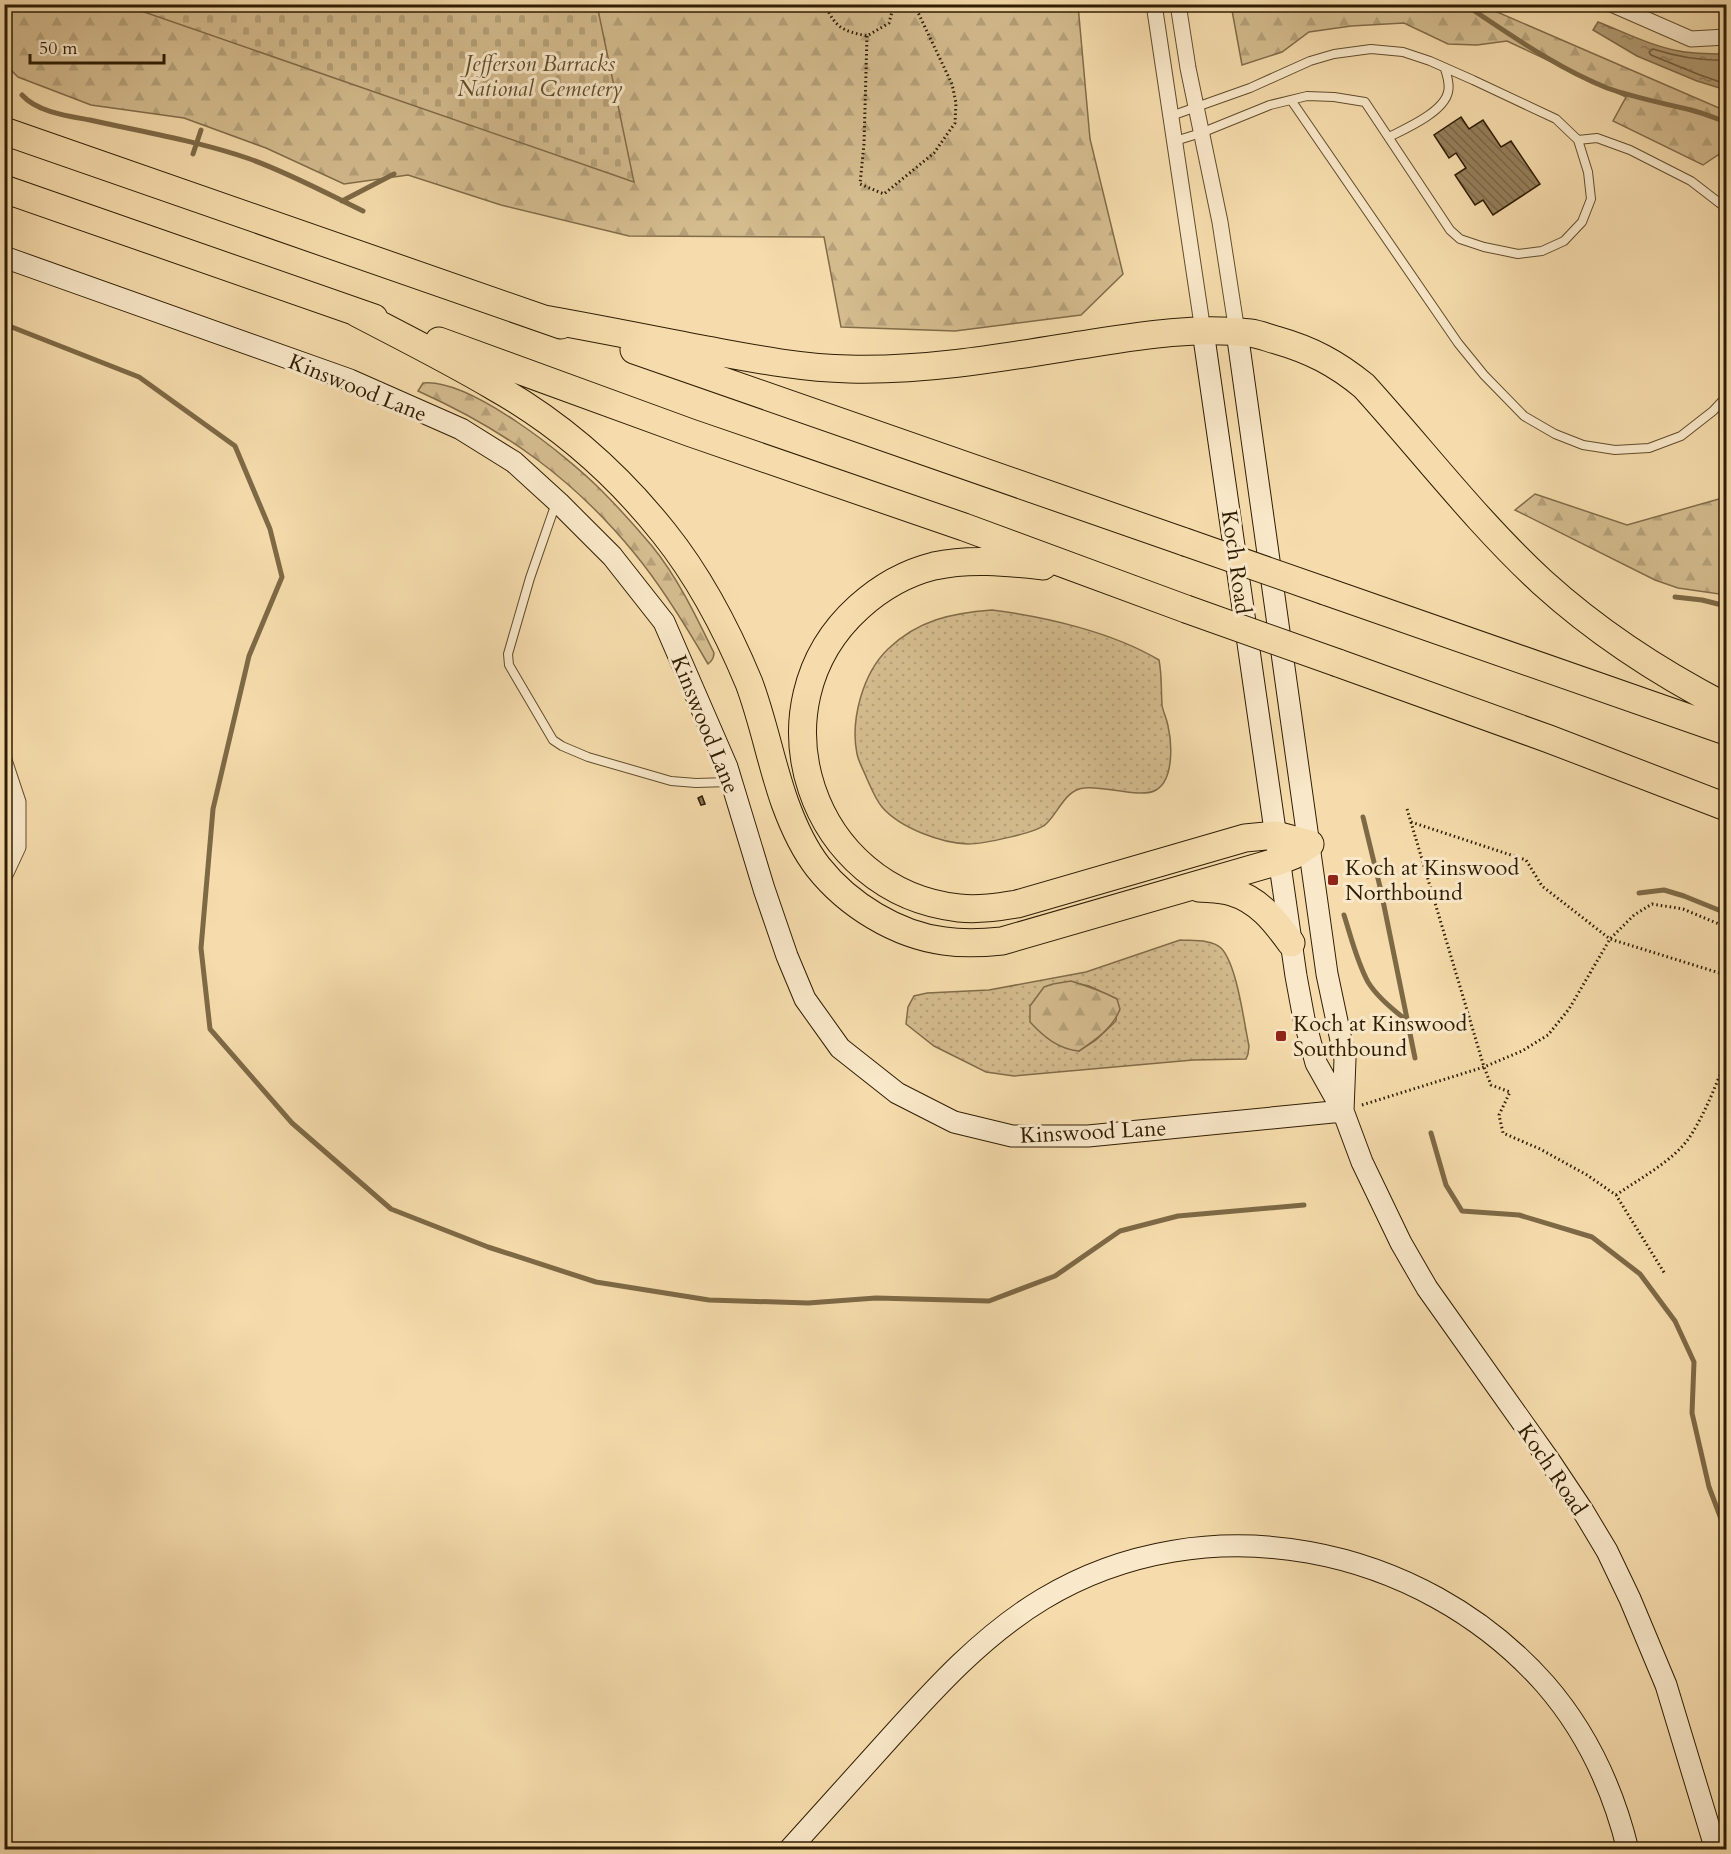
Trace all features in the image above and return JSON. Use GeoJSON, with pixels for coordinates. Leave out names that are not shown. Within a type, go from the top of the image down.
{"type":"FeatureCollection","features":[{"type":"Feature","properties":{"kind":"highway"},"geometry":{"type":"LineString","coordinates":[[4,131],[1726,730]]}},
{"type":"Feature","properties":{"kind":"highway"},"geometry":{"type":"LineString","coordinates":[[4,189],[680,429],[964,527],[1549,739],[1726,807]]}},
{"type":"Feature","properties":{"kind":"highway"},"geometry":{"type":"LineString","coordinates":[[357,313],[494,386],[523,405],[586,452],[642,506],[688,566],[729,637],[766,733],[785,805],[800,838],[818,867],[837,887],[883,921],[910,933],[943,941],[973,944],[1002,941],[1189,886],[1278,848],[1310,844]]}},
{"type":"Feature","properties":{"kind":"highway"},"geometry":{"type":"LineString","coordinates":[[544,319],[762,360],[848,369],[939,364],[1071,347],[1155,333],[1203,331],[1252,333],[1303,348],[1326,359],[1364,386],[1483,523],[1541,581],[1574,609],[1643,660],[1726,707]]}},
{"type":"Feature","properties":{"kind":"highway"},"geometry":{"type":"LineString","coordinates":[[1080,569],[987,561],[959,562],[933,567],[887,585],[850,615],[832,636],[819,657],[805,706],[804,763],[820,811],[834,837],[876,878],[900,892],[929,902],[959,908],[985,909],[1017,904],[1245,838],[1278,848]]}},
{"type":"Feature","properties":{"kind":"highway"},"geometry":{"type":"LineString","coordinates":[[1189,886],[1232,892],[1251,900],[1268,913],[1291,943]]}},
{"type":"Feature","properties":{"kind":"street","name":"Koch Road"},"geometry":{"type":"LineString","coordinates":[[1154,4],[1291,943],[1304,1019],[1316,1063],[1343,1111],[1381,1204],[1427,1288],[1549,1460],[1606,1551],[1630,1599],[1666,1685],[1716,1850]]}},
{"type":"Feature","properties":{"kind":"street","name":"Koch Road"},"geometry":{"type":"LineString","coordinates":[[1178,4],[1196,109],[1220,222],[1237,332],[1327,974],[1345,1059],[1343,1111]]}},
{"type":"Feature","properties":{"kind":"street"},"geometry":{"type":"LineString","coordinates":[[1611,4],[1691,39],[1726,37]]}},
{"type":"Feature","properties":{"kind":"street","name":"Kinswood Lane"},"geometry":{"type":"LineString","coordinates":[[4,256],[350,380],[461,429],[514,462],[557,501],[612,556],[664,622],[727,767],[764,889],[787,956],[805,999],[840,1048],[897,1093],[954,1122],[1012,1136],[1088,1136],[1343,1111]]}},
{"type":"Feature","properties":{"kind":"street"},"geometry":{"type":"LineString","coordinates":[[4,760],[18,802],[18,847],[4,877]]}},
{"type":"Feature","properties":{"kind":"street"},"geometry":{"type":"LineString","coordinates":[[789,1850],[960,1663],[989,1637],[1026,1610],[1077,1581],[1134,1560],[1165,1553],[1243,1546],[1279,1547],[1321,1553],[1352,1561],[1426,1592],[1460,1611],[1494,1635],[1546,1684],[1565,1709],[1600,1769],[1614,1799],[1629,1850]]}},
{"type":"Feature","properties":{"kind":"lane"},"geometry":{"type":"LineString","coordinates":[[1171,116],[1196,109],[1334,54],[1371,49],[1403,52],[1430,61],[1556,119],[1578,140],[1588,172],[1591,199],[1582,222],[1564,241],[1542,252],[1518,254],[1484,247],[1460,238],[1450,230],[1365,102],[1334,97],[1307,96],[1270,105],[1201,134],[1175,141]]}},
{"type":"Feature","properties":{"kind":"lane"},"geometry":{"type":"LineString","coordinates":[[1389,137],[1409,127],[1443,103],[1449,92],[1445,69]]}},
{"type":"Feature","properties":{"kind":"lane"},"geometry":{"type":"LineString","coordinates":[[1291,100],[1458,343],[1484,375],[1524,416],[1555,434],[1583,445],[1615,450],[1648,448],[1680,436],[1713,411],[1726,397]]}},
{"type":"Feature","properties":{"kind":"lane"},"geometry":{"type":"LineString","coordinates":[[1578,140],[1597,138],[1630,150],[1691,181],[1726,208]]}},
{"type":"Feature","properties":{"kind":"lane"},"geometry":{"type":"LineString","coordinates":[[557,501],[507,654],[509,665],[553,740],[588,757],[671,781],[731,782]]}},
{"type":"Feature","properties":{"kind":"path"},"geometry":{"type":"LineString","coordinates":[[825,4],[831,18],[845,31],[867,36],[889,23],[894,4]]}},
{"type":"Feature","properties":{"kind":"path"},"geometry":{"type":"LineString","coordinates":[[867,36],[861,184],[884,194],[934,153],[955,123],[956,103],[952,84],[914,4]]}},
{"type":"Feature","properties":{"kind":"path"},"geometry":{"type":"LineString","coordinates":[[1407,809],[1484,1067],[1491,1085],[1510,1092],[1499,1115],[1503,1133],[1540,1149],[1587,1175],[1616,1195],[1665,1274]]}},
{"type":"Feature","properties":{"kind":"path"},"geometry":{"type":"LineString","coordinates":[[1411,822],[1526,860],[1542,886],[1610,939],[1726,975]]}},
{"type":"Feature","properties":{"kind":"path"},"geometry":{"type":"LineString","coordinates":[[1343,1111],[1484,1067],[1522,1051],[1548,1035],[1569,1009],[1610,939],[1634,915],[1652,904],[1683,909],[1726,927]]}},
{"type":"Feature","properties":{"kind":"path"},"geometry":{"type":"LineString","coordinates":[[1616,1195],[1670,1157],[1688,1139],[1704,1111],[1726,1059]]}},
{"type":"Feature","properties":{"kind":"green space"},"geometry":{"type":"Polygon","coordinates":[[[5,5],[1078,5],[1090,139],[1123,274],[1081,315],[955,331],[841,327],[824,237],[629,236],[501,205],[408,175],[344,184],[266,148],[184,118],[91,105],[18,77],[5,64],[5,5]]]}},
{"type":"Feature","properties":{"kind":"green space","name":"Jefferson Barracks National Cemetery"},"geometry":{"type":"Polygon","coordinates":[[[124,5],[597,5],[634,182],[124,5]]]}},
{"type":"Feature","properties":{"kind":"green space"},"geometry":{"type":"Polygon","coordinates":[[[1231,5],[1481,5],[1726,111],[1726,161],[1718,155],[1703,165],[1613,121],[1626,97],[1507,41],[1477,45],[1448,44],[1404,23],[1351,26],[1309,32],[1282,52],[1242,65],[1231,5]]]}},
{"type":"Feature","properties":{"kind":"green space"},"geometry":{"type":"Polygon","coordinates":[[[423,383],[443,385],[466,393],[491,406],[542,440],[600,489],[646,539],[670,571],[714,653],[711,662],[708,664],[674,608],[645,567],[588,502],[509,440],[480,422],[418,391],[423,383]]]}},
{"type":"Feature","properties":{"kind":"green space"},"geometry":{"type":"Polygon","coordinates":[[[1535,494],[1627,525],[1726,497],[1726,595],[1678,588],[1655,580],[1515,510],[1535,494]]]}},
{"type":"Feature","properties":{"kind":"green space"},"geometry":{"type":"Polygon","coordinates":[[[992,610],[1078,627],[1121,641],[1159,660],[1162,705],[1171,751],[1169,770],[1162,785],[1156,790],[1141,793],[1092,788],[1077,790],[1067,797],[1051,819],[1041,827],[975,844],[946,841],[922,833],[899,822],[882,807],[860,764],[855,741],[857,712],[865,684],[872,671],[888,649],[911,631],[949,616],[992,610]]]}},
{"type":"Feature","properties":{"kind":"green space"},"geometry":{"type":"Polygon","coordinates":[[[1180,940],[1202,941],[1217,945],[1227,956],[1236,980],[1249,1046],[1246,1059],[1193,1060],[1014,1076],[986,1072],[934,1046],[906,1024],[908,1007],[914,996],[927,993],[989,990],[1086,972],[1180,940]],[[1071,982],[1079,1051],[1096,1040],[1116,1021],[1117,999],[1089,986],[1071,982]]]}},
{"type":"Feature","properties":{"kind":"green space"},"geometry":{"type":"Polygon","coordinates":[[[1071,981],[1117,999],[1120,1009],[1108,1028],[1079,1051],[1064,1048],[1052,1041],[1030,1022],[1030,1006],[1044,987],[1071,981]]]}},
{"type":"Feature","properties":{"kind":"water"},"geometry":{"type":"Polygon","coordinates":[[[1598,22],[1669,49],[1691,53],[1726,54],[1726,90],[1697,81],[1637,56],[1593,30],[1598,22]]]}},
{"type":"Feature","properties":{"kind":"building"},"geometry":{"type":"Polygon","coordinates":[[[1461,117],[1469,129],[1483,120],[1501,147],[1511,141],[1540,184],[1493,215],[1483,200],[1475,205],[1455,175],[1466,168],[1456,153],[1449,158],[1434,135],[1461,117]]]}},
{"type":"Feature","properties":{"kind":"building"},"geometry":{"type":"Polygon","coordinates":[[[702,796],[705,804],[701,805],[698,798],[702,796]]]}},
{"type":"Feature","properties":{"kind":"waterway"},"geometry":{"type":"LineString","coordinates":[[1464,4],[1534,50],[1588,80],[1618,92],[1695,111],[1726,122]]}},
{"type":"Feature","properties":{"kind":"waterway"},"geometry":{"type":"LineString","coordinates":[[22,95],[36,106],[53,112],[190,142],[250,159],[363,211]]}},
{"type":"Feature","properties":{"kind":"waterway"},"geometry":{"type":"LineString","coordinates":[[193,154],[201,130]]}},
{"type":"Feature","properties":{"kind":"waterway"},"geometry":{"type":"LineString","coordinates":[[342,201],[394,174]]}},
{"type":"Feature","properties":{"kind":"waterway"},"geometry":{"type":"LineString","coordinates":[[4,324],[139,377],[235,446],[270,529],[282,577],[249,656],[213,809],[201,948],[210,1029],[292,1123],[391,1209],[488,1247],[596,1282],[709,1300],[808,1303],[876,1298],[989,1301],[1055,1276],[1120,1231],[1178,1216],[1304,1205]]}},
{"type":"Feature","properties":{"kind":"waterway"},"geometry":{"type":"LineString","coordinates":[[1675,597],[1726,606]]}},
{"type":"Feature","properties":{"kind":"waterway"},"geometry":{"type":"LineString","coordinates":[[1363,817],[1381,891],[1415,1058]]}},
{"type":"Feature","properties":{"kind":"waterway"},"geometry":{"type":"LineString","coordinates":[[1639,893],[1664,890],[1726,913]]}},
{"type":"Feature","properties":{"kind":"waterway"},"geometry":{"type":"LineString","coordinates":[[1344,915],[1357,958],[1368,982],[1380,998],[1405,1019]]}},
{"type":"Feature","properties":{"kind":"waterway"},"geometry":{"type":"LineString","coordinates":[[1431,1133],[1446,1185],[1462,1211],[1519,1215],[1592,1237],[1640,1274],[1675,1321],[1694,1362],[1692,1413],[1709,1487],[1726,1532]]}},
{"type":"Feature","properties":{"kind":"place","name":"Koch at Kinswood Northbound"},"geometry":{"type":"Point","coordinates":[1333,880]}},
{"type":"Feature","properties":{"kind":"place","name":"Koch at Kinswood Southbound"},"geometry":{"type":"Point","coordinates":[1281,1036]}}]}
